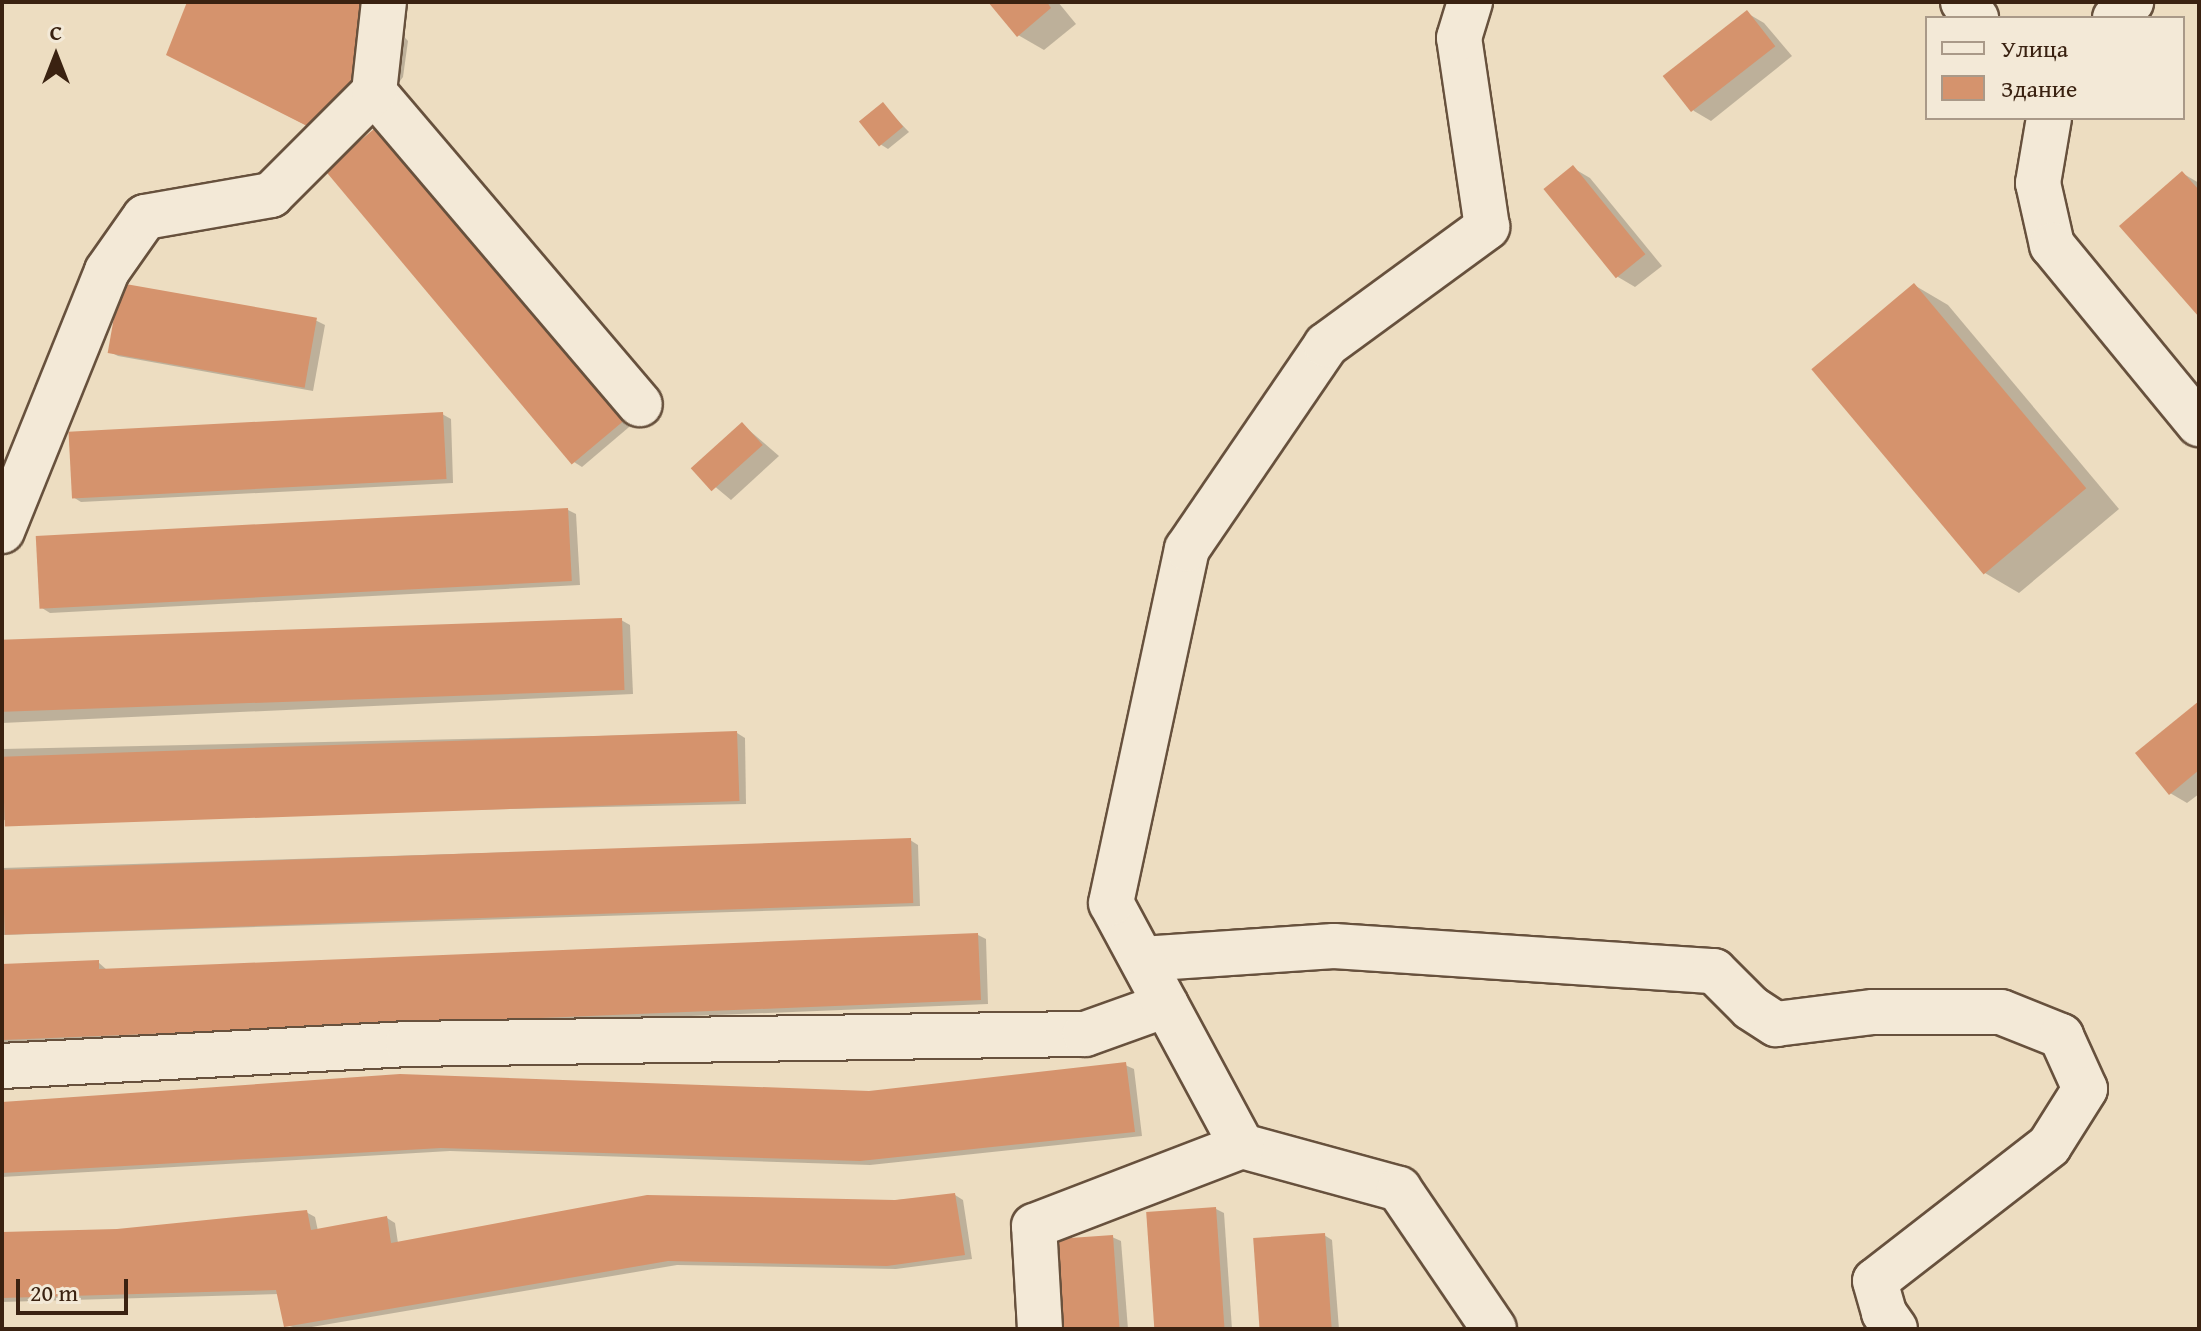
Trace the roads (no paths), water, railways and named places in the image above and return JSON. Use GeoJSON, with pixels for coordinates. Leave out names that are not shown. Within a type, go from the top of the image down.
{"type":"FeatureCollection","features":[{"type":"Feature","properties":{"kind":"street"},"geometry":{"type":"LineString","coordinates":[[2,531],[107,271],[145,217],[271,195],[374,92],[384,2]]}},
{"type":"Feature","properties":{"kind":"street"},"geometry":{"type":"LineString","coordinates":[[1242,1146],[1111,903],[1187,549],[1326,345],[1487,227],[1459,38],[1470,2]]}},
{"type":"Feature","properties":{"kind":"street"},"geometry":{"type":"LineString","coordinates":[[374,92],[640,404]]}},
{"type":"Feature","properties":{"kind":"street"},"geometry":{"type":"LineString","coordinates":[[2049,120],[2038,183],[2052,245],[2199,424]]}},
{"type":"Feature","properties":{"kind":"street"},"geometry":{"type":"LineString","coordinates":[[1142,959],[1334,946],[1714,971],[1751,1008],[1776,1024],[1873,1012],[2001,1012],[2061,1036],[2085,1089],[2049,1146],[1875,1281],[1884,1313],[1895,1329]]}},
{"type":"Feature","properties":{"kind":"street"},"geometry":{"type":"LineString","coordinates":[[2,1066],[408,1044],[1085,1034],[1166,1005]]}},
{"type":"Feature","properties":{"kind":"street"},"geometry":{"type":"LineString","coordinates":[[1040,1329],[1034,1226],[1242,1146],[1399,1189],[1494,1329]]}}]}
